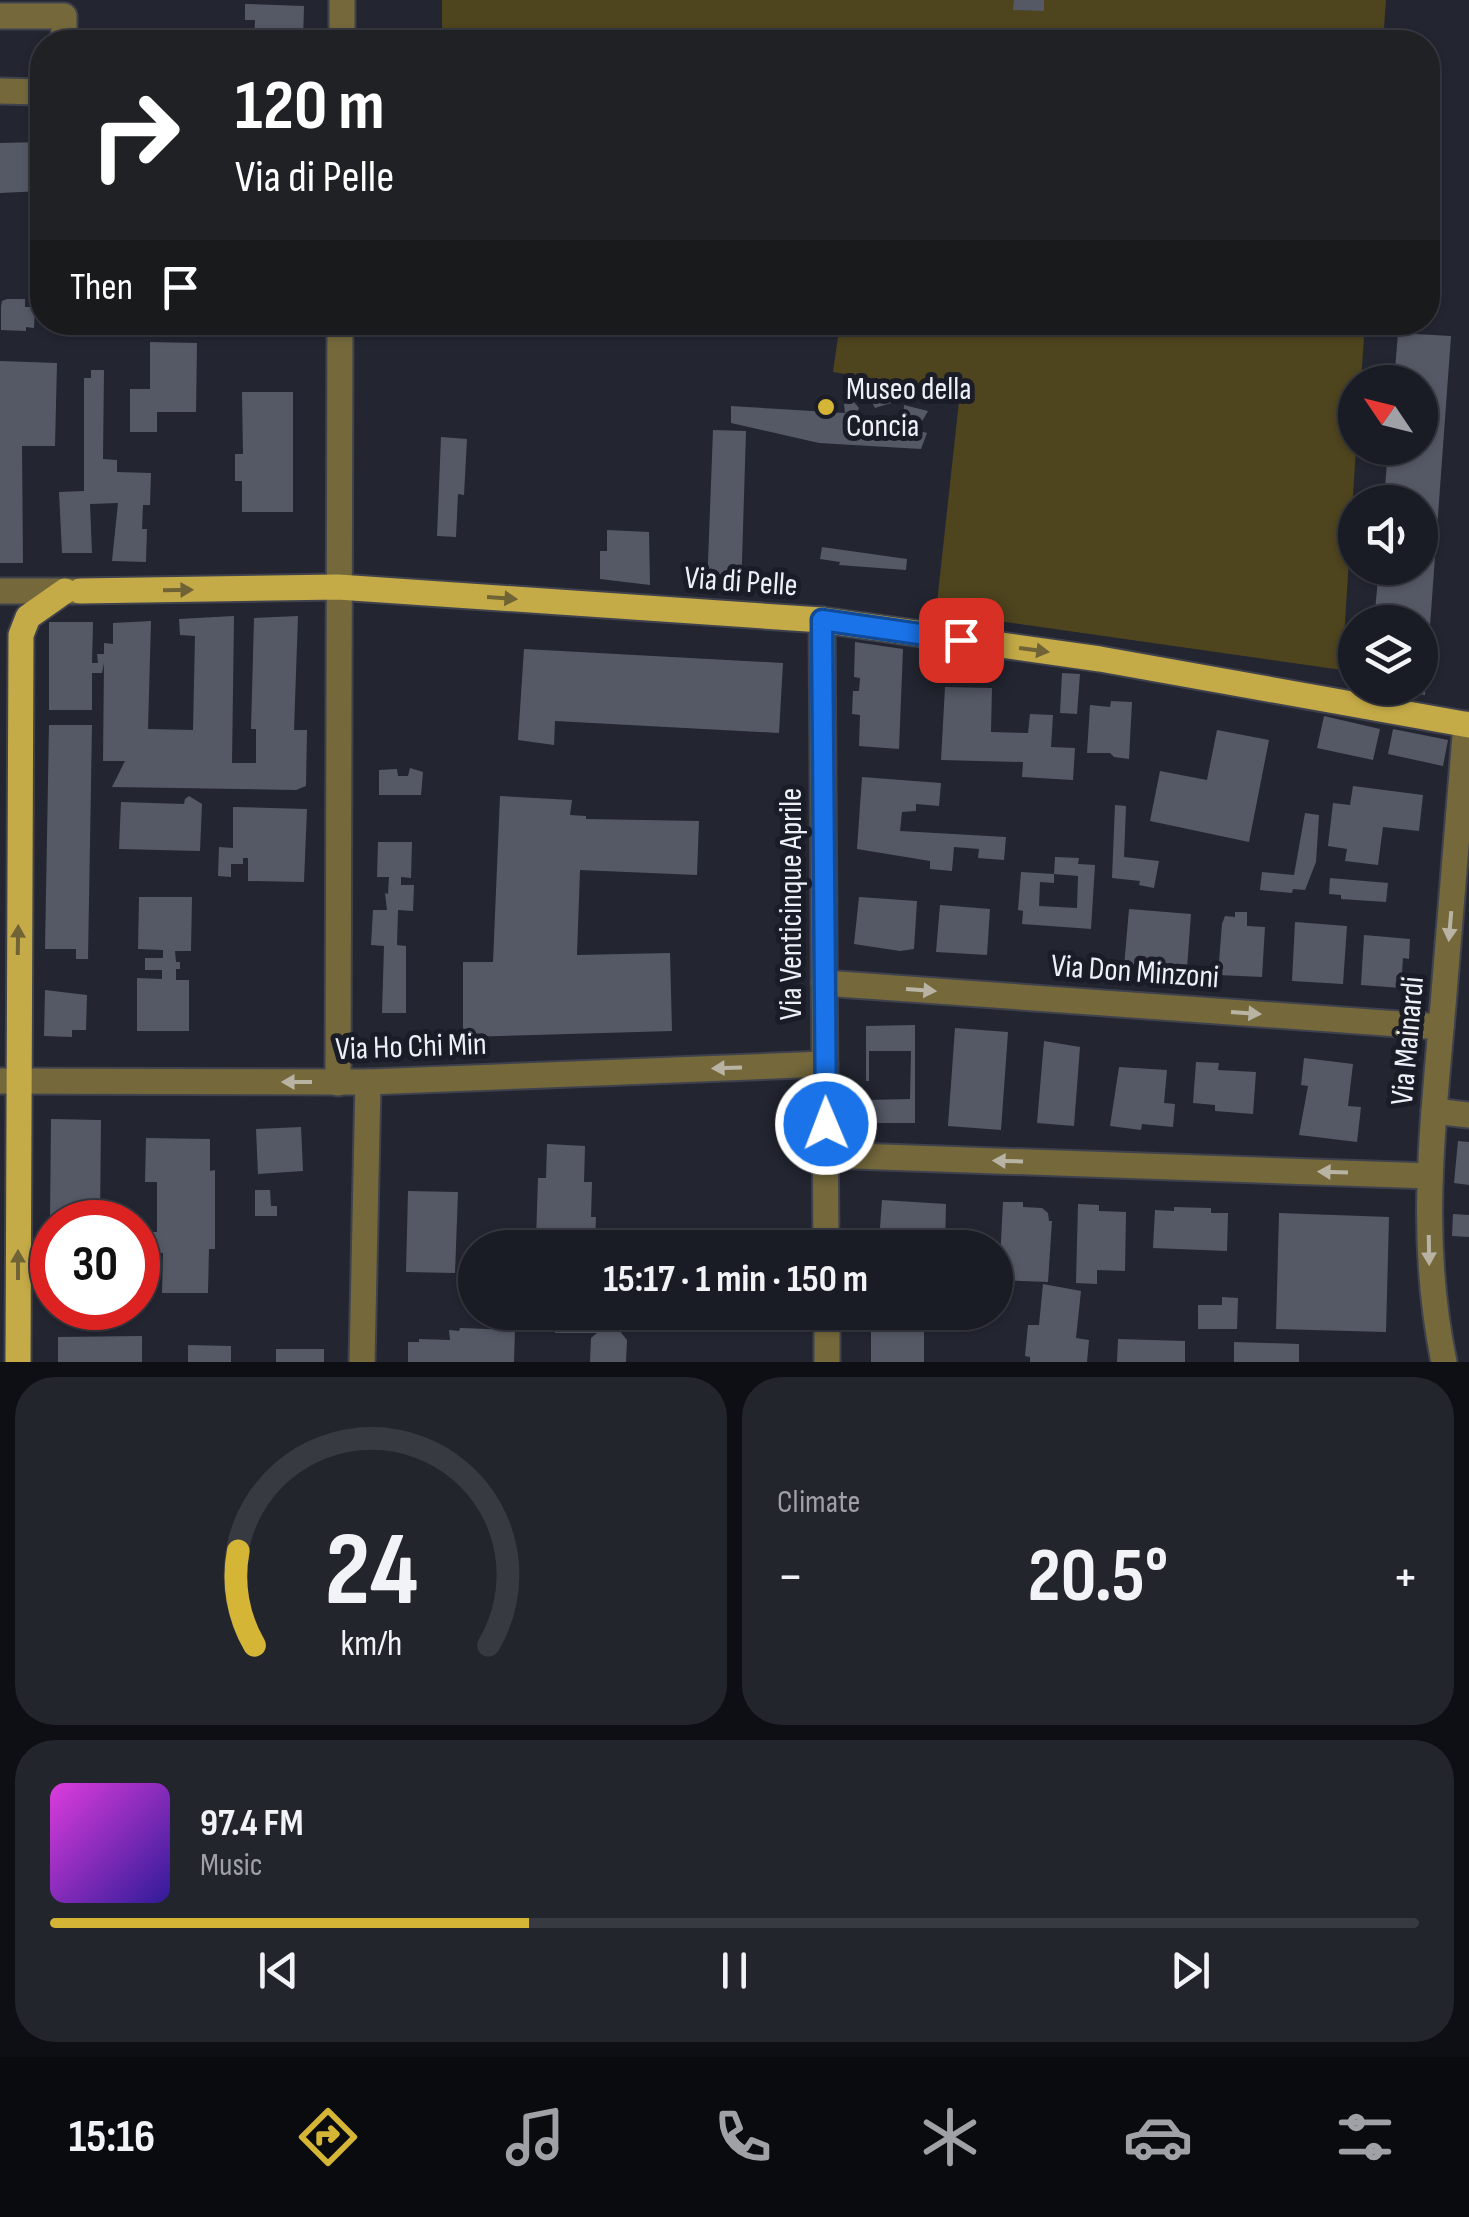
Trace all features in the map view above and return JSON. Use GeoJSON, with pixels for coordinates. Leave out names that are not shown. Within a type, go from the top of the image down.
{"type":"FeatureCollection","features":[{"type":"Feature","properties":{"kind":"main road","name":"Via di Pelle"},"geometry":{"type":"LineString","coordinates":[[72,591],[338,587],[822,620],[1100,660],[1468,724]]}},
{"type":"Feature","properties":{"kind":"main road"},"geometry":{"type":"LineString","coordinates":[[18,1362],[8,1081],[21,635],[28,616],[72,591]]}},
{"type":"Feature","properties":{"kind":"street"},"geometry":{"type":"LineString","coordinates":[[342,0],[342,30]]}},
{"type":"Feature","properties":{"kind":"street"},"geometry":{"type":"LineString","coordinates":[[0,16],[64,16],[64,30]]}},
{"type":"Feature","properties":{"kind":"street"},"geometry":{"type":"LineString","coordinates":[[0,92],[30,92]]}},
{"type":"Feature","properties":{"kind":"street"},"geometry":{"type":"LineString","coordinates":[[338,1083],[340,335]]}},
{"type":"Feature","properties":{"kind":"street","name":"Via di Pelle"},"geometry":{"type":"LineString","coordinates":[[0,591],[72,591]]}},
{"type":"Feature","properties":{"kind":"street","name":"Via Venticinque Aprile"},"geometry":{"type":"LineString","coordinates":[[822,620],[826,1230]]}},
{"type":"Feature","properties":{"kind":"street","name":"Via Mainardi"},"geometry":{"type":"LineString","coordinates":[[1444,1362],[1434,1315],[1428,1254],[1430,1176],[1468,724]]}},
{"type":"Feature","properties":{"kind":"street","name":"Via Don Minzoni"},"geometry":{"type":"LineString","coordinates":[[824,983],[1442,1027]]}},
{"type":"Feature","properties":{"kind":"street","name":"Via Ho Chi Min"},"geometry":{"type":"LineString","coordinates":[[8,1081],[338,1083],[824,1064]]}},
{"type":"Feature","properties":{"kind":"street"},"geometry":{"type":"LineString","coordinates":[[362,1362],[368,1082]]}},
{"type":"Feature","properties":{"kind":"street"},"geometry":{"type":"LineString","coordinates":[[1434,1112],[1469,1115]]}},
{"type":"Feature","properties":{"kind":"street"},"geometry":{"type":"LineString","coordinates":[[826,1155],[1430,1176]]}},
{"type":"Feature","properties":{"kind":"street"},"geometry":{"type":"LineString","coordinates":[[827,1330],[827,1362]]}},
{"type":"Feature","properties":{"kind":"shaded area"},"geometry":{"type":"Polygon","coordinates":[[[442,0],[1386,0],[1384,30],[442,30],[442,0]]]}},
{"type":"Feature","properties":{"kind":"shaded area"},"geometry":{"type":"Polygon","coordinates":[[[838,335],[1364,335],[1362,365],[1338,365],[1338,465],[1355,465],[1354,485],[1338,485],[1338,585],[1347,585],[1346,605],[1338,605],[1338,669],[936,612],[960,392],[833,372],[838,335]]]}},
{"type":"Feature","properties":{"kind":"building"},"geometry":{"type":"Polygon","coordinates":[[[1014,0],[1044,0],[1044,11],[1013,10],[1014,0]]]}},
{"type":"Feature","properties":{"kind":"building"},"geometry":{"type":"Polygon","coordinates":[[[245,4],[304,6],[303,30],[255,30],[255,20],[245,20],[245,4]]]}},
{"type":"Feature","properties":{"kind":"building"},"geometry":{"type":"Polygon","coordinates":[[[30,142],[30,192],[0,193],[0,143],[30,142]]]}},
{"type":"Feature","properties":{"kind":"building"},"geometry":{"type":"Polygon","coordinates":[[[25,299],[25,307],[30,307],[30,328],[26,327],[26,331],[1,330],[2,301],[25,299]]]}},
{"type":"Feature","properties":{"kind":"building"},"geometry":{"type":"Polygon","coordinates":[[[1398,335],[1451,336],[1438,516],[1438,485],[1385,485],[1387,465],[1438,465],[1438,365],[1395,365],[1398,335]]]}},
{"type":"Feature","properties":{"kind":"building"},"geometry":{"type":"Polygon","coordinates":[[[150,342],[197,343],[196,412],[157,412],[157,432],[130,432],[130,389],[150,389],[150,342]]]}},
{"type":"Feature","properties":{"kind":"building"},"geometry":{"type":"Polygon","coordinates":[[[0,361],[57,363],[55,446],[22,446],[23,563],[0,563],[0,361]]]}},
{"type":"Feature","properties":{"kind":"building"},"geometry":{"type":"Polygon","coordinates":[[[91,370],[104,370],[103,459],[117,460],[117,472],[151,473],[150,505],[143,505],[146,562],[112,561],[118,503],[90,504],[92,553],[62,553],[59,492],[84,491],[84,378],[91,378],[91,370]]]}},
{"type":"Feature","properties":{"kind":"building"},"geometry":{"type":"Polygon","coordinates":[[[883,387],[891,403],[875,408],[867,392],[883,387]]]}},
{"type":"Feature","properties":{"kind":"building"},"geometry":{"type":"Polygon","coordinates":[[[242,392],[293,392],[293,512],[242,512],[242,481],[235,481],[235,454],[243,454],[242,392]]]}},
{"type":"Feature","properties":{"kind":"building"},"geometry":{"type":"Polygon","coordinates":[[[852,400],[859,408],[855,416],[903,426],[904,405],[928,411],[917,430],[927,433],[921,449],[819,443],[731,423],[731,406],[845,413],[844,404],[852,400]]]}},
{"type":"Feature","properties":{"kind":"building"},"geometry":{"type":"Polygon","coordinates":[[[713,430],[746,431],[741,593],[707,589],[713,430]]]}},
{"type":"Feature","properties":{"kind":"building"},"geometry":{"type":"Polygon","coordinates":[[[441,437],[467,439],[464,495],[458,494],[456,537],[437,536],[441,437]]]}},
{"type":"Feature","properties":{"kind":"building"},"geometry":{"type":"Polygon","coordinates":[[[607,530],[649,532],[650,585],[600,579],[600,551],[607,551],[607,530]]]}},
{"type":"Feature","properties":{"kind":"building"},"geometry":{"type":"Polygon","coordinates":[[[822,547],[907,559],[906,570],[839,565],[840,562],[820,559],[822,547]]]}},
{"type":"Feature","properties":{"kind":"building"},"geometry":{"type":"Polygon","coordinates":[[[1377,585],[1433,585],[1432,605],[1376,605],[1377,585]]]}},
{"type":"Feature","properties":{"kind":"building"},"geometry":{"type":"Polygon","coordinates":[[[234,616],[232,763],[256,763],[256,729],[251,729],[254,618],[298,616],[294,730],[307,730],[306,786],[296,790],[112,787],[125,761],[103,761],[104,663],[102,673],[92,673],[92,710],[49,710],[49,622],[93,622],[92,663],[98,663],[97,654],[104,654],[104,643],[113,644],[113,623],[151,621],[148,729],[193,730],[195,636],[180,635],[179,619],[234,616]]]}},
{"type":"Feature","properties":{"kind":"building"},"geometry":{"type":"Polygon","coordinates":[[[855,642],[903,649],[899,749],[859,746],[860,715],[852,714],[853,691],[859,691],[860,678],[854,677],[855,642]]]}},
{"type":"Feature","properties":{"kind":"building"},"geometry":{"type":"Polygon","coordinates":[[[524,649],[783,663],[779,733],[555,721],[554,745],[518,740],[524,649]]]}},
{"type":"Feature","properties":{"kind":"building"},"geometry":{"type":"Polygon","coordinates":[[[1062,673],[1080,674],[1077,714],[1060,713],[1062,673]]]}},
{"type":"Feature","properties":{"kind":"building"},"geometry":{"type":"Polygon","coordinates":[[[945,687],[992,688],[991,732],[1028,733],[1030,714],[1053,715],[1051,747],[1075,748],[1073,780],[1022,777],[1023,762],[941,760],[945,687]]]}},
{"type":"Feature","properties":{"kind":"building"},"geometry":{"type":"Polygon","coordinates":[[[1111,701],[1132,702],[1129,759],[1110,753],[1087,753],[1090,705],[1110,707],[1111,701]]]}},
{"type":"Feature","properties":{"kind":"building"},"geometry":{"type":"Polygon","coordinates":[[[1324,716],[1380,729],[1373,760],[1317,748],[1324,716]]]}},
{"type":"Feature","properties":{"kind":"building"},"geometry":{"type":"Polygon","coordinates":[[[49,725],[92,725],[88,959],[76,959],[76,949],[45,949],[49,725]]]}},
{"type":"Feature","properties":{"kind":"building"},"geometry":{"type":"Polygon","coordinates":[[[1393,729],[1448,740],[1443,766],[1388,754],[1393,729]]]}},
{"type":"Feature","properties":{"kind":"building"},"geometry":{"type":"Polygon","coordinates":[[[1217,730],[1269,740],[1249,842],[1150,821],[1160,771],[1207,780],[1217,730]]]}},
{"type":"Feature","properties":{"kind":"building"},"geometry":{"type":"Polygon","coordinates":[[[410,768],[423,772],[421,795],[379,795],[379,770],[397,769],[398,776],[408,776],[410,768]]]}},
{"type":"Feature","properties":{"kind":"building"},"geometry":{"type":"Polygon","coordinates":[[[862,777],[941,783],[939,806],[916,804],[916,811],[902,812],[900,831],[1006,837],[1004,860],[978,858],[979,849],[954,847],[952,871],[930,869],[930,861],[857,849],[862,777]]]}},
{"type":"Feature","properties":{"kind":"building"},"geometry":{"type":"Polygon","coordinates":[[[1353,786],[1423,795],[1419,831],[1383,827],[1378,865],[1345,861],[1347,849],[1328,846],[1333,803],[1350,805],[1353,786]]]}},
{"type":"Feature","properties":{"kind":"building"},"geometry":{"type":"Polygon","coordinates":[[[189,796],[202,804],[200,851],[119,849],[121,802],[184,804],[189,796]]]}},
{"type":"Feature","properties":{"kind":"building"},"geometry":{"type":"Polygon","coordinates":[[[500,796],[572,800],[570,815],[586,819],[699,821],[697,875],[580,870],[577,955],[670,953],[672,1031],[463,1037],[463,962],[493,962],[500,796]]]}},
{"type":"Feature","properties":{"kind":"building"},"geometry":{"type":"Polygon","coordinates":[[[1115,805],[1126,806],[1124,857],[1159,861],[1154,888],[1139,885],[1140,881],[1112,878],[1115,805]]]}},
{"type":"Feature","properties":{"kind":"building"},"geometry":{"type":"Polygon","coordinates":[[[233,807],[307,809],[304,882],[248,881],[248,858],[243,858],[243,864],[231,864],[231,877],[218,876],[219,847],[233,848],[233,807]]]}},
{"type":"Feature","properties":{"kind":"building"},"geometry":{"type":"Polygon","coordinates":[[[1305,813],[1319,815],[1316,862],[1305,890],[1260,890],[1262,872],[1294,875],[1305,813]]]}},
{"type":"Feature","properties":{"kind":"building"},"geometry":{"type":"Polygon","coordinates":[[[378,842],[412,842],[411,878],[401,877],[401,885],[414,885],[413,911],[398,910],[397,945],[406,946],[406,1013],[382,1013],[384,946],[371,945],[373,910],[387,910],[385,893],[388,894],[389,877],[377,877],[378,842]]]}},
{"type":"Feature","properties":{"kind":"building"},"geometry":{"type":"Polygon","coordinates":[[[1055,857],[1079,858],[1078,864],[1095,865],[1091,929],[1022,924],[1023,911],[1018,910],[1021,872],[1054,874],[1055,857]],[[1054,874],[1054,883],[1040,882],[1039,906],[1077,908],[1078,876],[1054,874]]]}},
{"type":"Feature","properties":{"kind":"building"},"geometry":{"type":"Polygon","coordinates":[[[1330,878],[1388,883],[1386,902],[1341,899],[1341,895],[1329,894],[1330,878]]]}},
{"type":"Feature","properties":{"kind":"building"},"geometry":{"type":"Polygon","coordinates":[[[139,897],[192,897],[191,951],[175,951],[176,962],[180,962],[176,980],[189,980],[189,1031],[137,1031],[137,978],[162,979],[162,970],[145,970],[145,958],[163,958],[163,950],[138,949],[139,897]]]}},
{"type":"Feature","properties":{"kind":"building"},"geometry":{"type":"Polygon","coordinates":[[[859,897],[917,901],[914,949],[900,951],[854,944],[859,897]]]}},
{"type":"Feature","properties":{"kind":"building"},"geometry":{"type":"Polygon","coordinates":[[[940,905],[990,909],[987,955],[936,952],[940,905]]]}},
{"type":"Feature","properties":{"kind":"building"},"geometry":{"type":"Polygon","coordinates":[[[1129,909],[1191,914],[1187,968],[1124,967],[1129,909]]]}},
{"type":"Feature","properties":{"kind":"building"},"geometry":{"type":"Polygon","coordinates":[[[1235,912],[1247,912],[1247,926],[1265,927],[1262,977],[1218,975],[1222,924],[1225,916],[1235,917],[1235,912]]]}},
{"type":"Feature","properties":{"kind":"building"},"geometry":{"type":"Polygon","coordinates":[[[1295,922],[1347,926],[1343,984],[1292,981],[1295,922]]]}},
{"type":"Feature","properties":{"kind":"building"},"geometry":{"type":"Polygon","coordinates":[[[1364,935],[1410,939],[1409,959],[1403,958],[1401,988],[1361,985],[1364,935]]]}},
{"type":"Feature","properties":{"kind":"building"},"geometry":{"type":"Polygon","coordinates":[[[45,990],[87,995],[86,1030],[72,1030],[72,1037],[44,1036],[45,990]]]}},
{"type":"Feature","properties":{"kind":"building"},"geometry":{"type":"Polygon","coordinates":[[[915,1025],[915,1123],[866,1123],[866,1100],[910,1099],[911,1051],[869,1051],[866,1081],[866,1026],[915,1025]]]}},
{"type":"Feature","properties":{"kind":"building"},"geometry":{"type":"Polygon","coordinates":[[[955,1028],[1008,1032],[1001,1130],[948,1126],[955,1028]]]}},
{"type":"Feature","properties":{"kind":"building"},"geometry":{"type":"Polygon","coordinates":[[[1044,1041],[1080,1047],[1074,1126],[1037,1123],[1044,1041]]]}},
{"type":"Feature","properties":{"kind":"building"},"geometry":{"type":"Polygon","coordinates":[[[1304,1058],[1353,1064],[1348,1106],[1361,1107],[1357,1142],[1299,1135],[1308,1086],[1301,1085],[1304,1058]]]}},
{"type":"Feature","properties":{"kind":"building"},"geometry":{"type":"Polygon","coordinates":[[[1196,1062],[1219,1063],[1218,1070],[1256,1072],[1253,1114],[1215,1111],[1215,1105],[1193,1103],[1196,1062]]]}},
{"type":"Feature","properties":{"kind":"building"},"geometry":{"type":"Polygon","coordinates":[[[1119,1067],[1167,1070],[1164,1103],[1175,1104],[1173,1127],[1142,1124],[1141,1130],[1110,1126],[1119,1067]]]}},
{"type":"Feature","properties":{"kind":"building"},"geometry":{"type":"Polygon","coordinates":[[[51,1119],[101,1120],[100,1200],[50,1200],[51,1119]]]}},
{"type":"Feature","properties":{"kind":"building"},"geometry":{"type":"Polygon","coordinates":[[[301,1127],[303,1171],[258,1174],[256,1129],[301,1127]]]}},
{"type":"Feature","properties":{"kind":"building"},"geometry":{"type":"Polygon","coordinates":[[[146,1138],[210,1139],[210,1171],[215,1170],[215,1249],[209,1249],[208,1293],[162,1293],[160,1200],[157,1182],[145,1182],[146,1138]]]}},
{"type":"Feature","properties":{"kind":"building"},"geometry":{"type":"Polygon","coordinates":[[[1458,1141],[1469,1142],[1469,1185],[1454,1183],[1458,1141]]]}},
{"type":"Feature","properties":{"kind":"building"},"geometry":{"type":"Polygon","coordinates":[[[547,1144],[585,1146],[584,1182],[592,1182],[591,1217],[596,1217],[595,1230],[536,1230],[538,1178],[546,1178],[547,1144]]]}},
{"type":"Feature","properties":{"kind":"building"},"geometry":{"type":"Polygon","coordinates":[[[255,1190],[270,1190],[271,1206],[277,1206],[277,1216],[255,1216],[255,1190]]]}},
{"type":"Feature","properties":{"kind":"building"},"geometry":{"type":"Polygon","coordinates":[[[408,1191],[458,1192],[455,1273],[406,1272],[408,1191]]]}},
{"type":"Feature","properties":{"kind":"building"},"geometry":{"type":"Polygon","coordinates":[[[882,1200],[946,1204],[945,1230],[880,1228],[882,1200]]]}},
{"type":"Feature","properties":{"kind":"building"},"geometry":{"type":"Polygon","coordinates":[[[1003,1202],[1023,1202],[1023,1207],[1042,1208],[1048,1213],[1052,1221],[1048,1282],[1013,1281],[1013,1230],[1002,1230],[1003,1202]]]}},
{"type":"Feature","properties":{"kind":"building"},"geometry":{"type":"Polygon","coordinates":[[[1078,1204],[1099,1205],[1099,1211],[1126,1212],[1125,1271],[1097,1270],[1097,1284],[1076,1283],[1078,1204]]]}},
{"type":"Feature","properties":{"kind":"building"},"geometry":{"type":"Polygon","coordinates":[[[1174,1207],[1211,1208],[1211,1213],[1228,1213],[1227,1251],[1153,1248],[1155,1210],[1174,1211],[1174,1207]]]}},
{"type":"Feature","properties":{"kind":"building"},"geometry":{"type":"Polygon","coordinates":[[[1279,1213],[1389,1217],[1386,1332],[1276,1329],[1279,1213]]]}},
{"type":"Feature","properties":{"kind":"building"},"geometry":{"type":"Polygon","coordinates":[[[1453,1214],[1469,1215],[1469,1237],[1452,1236],[1453,1214]]]}},
{"type":"Feature","properties":{"kind":"building"},"geometry":{"type":"Polygon","coordinates":[[[1043,1284],[1081,1291],[1076,1338],[1089,1340],[1087,1362],[1030,1362],[1030,1357],[1025,1356],[1028,1325],[1039,1325],[1043,1284]]]}},
{"type":"Feature","properties":{"kind":"building"},"geometry":{"type":"Polygon","coordinates":[[[1222,1297],[1238,1298],[1237,1329],[1198,1329],[1198,1305],[1222,1305],[1222,1297]]]}},
{"type":"Feature","properties":{"kind":"building"},"geometry":{"type":"Polygon","coordinates":[[[449,1330],[515,1330],[514,1362],[408,1362],[408,1342],[450,1340],[449,1330]]]}},
{"type":"Feature","properties":{"kind":"building"},"geometry":{"type":"Polygon","coordinates":[[[619,1330],[627,1340],[626,1362],[590,1362],[591,1338],[597,1333],[555,1333],[619,1330]]]}},
{"type":"Feature","properties":{"kind":"building"},"geometry":{"type":"Polygon","coordinates":[[[871,1330],[924,1330],[924,1362],[871,1362],[871,1330]]]}},
{"type":"Feature","properties":{"kind":"building"},"geometry":{"type":"Polygon","coordinates":[[[142,1336],[142,1362],[58,1362],[58,1337],[142,1336]]]}},
{"type":"Feature","properties":{"kind":"building"},"geometry":{"type":"Polygon","coordinates":[[[1118,1339],[1185,1341],[1185,1362],[1117,1362],[1118,1339]]]}},
{"type":"Feature","properties":{"kind":"building"},"geometry":{"type":"Polygon","coordinates":[[[1234,1342],[1299,1344],[1299,1362],[1234,1362],[1234,1342]]]}},
{"type":"Feature","properties":{"kind":"building"},"geometry":{"type":"Polygon","coordinates":[[[188,1345],[231,1346],[231,1362],[188,1362],[188,1345]]]}},
{"type":"Feature","properties":{"kind":"building"},"geometry":{"type":"Polygon","coordinates":[[[276,1349],[324,1349],[324,1362],[276,1362],[276,1349]]]}},
{"type":"Feature","properties":{"kind":"place","name":"Museo della Concia"},"geometry":{"type":"Point","coordinates":[826,407]}},
{"type":"Feature","properties":{"kind":"route"},"geometry":{"type":"LineString","coordinates":[[826,1124],[822,620],[961,640]]}}]}
